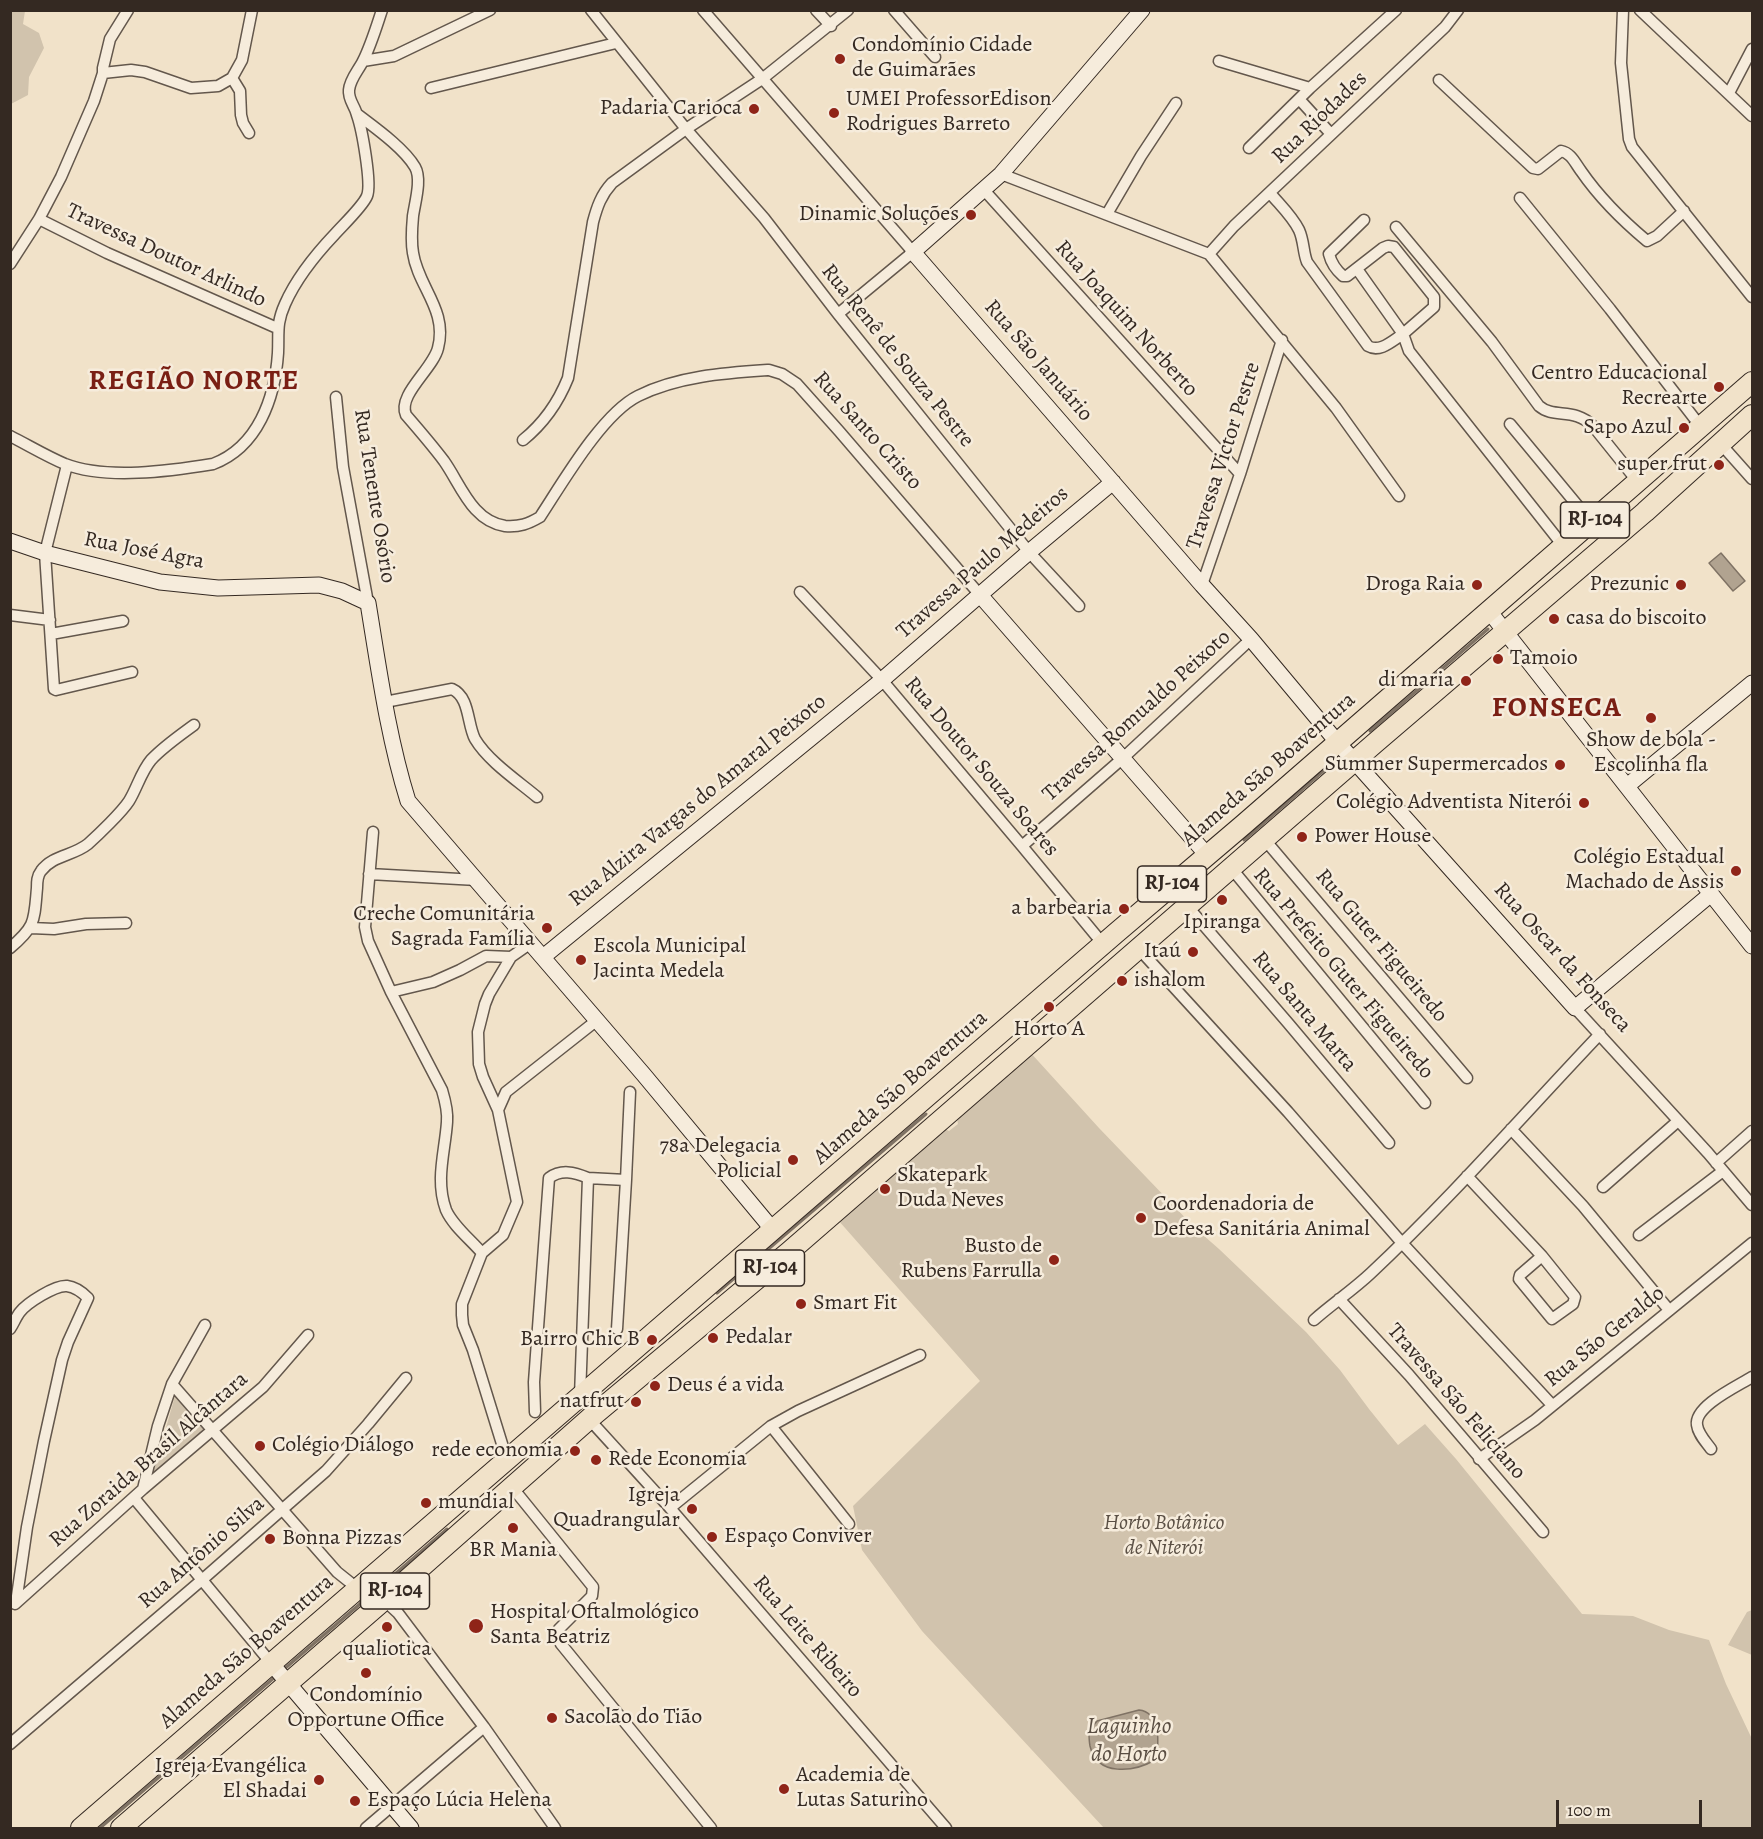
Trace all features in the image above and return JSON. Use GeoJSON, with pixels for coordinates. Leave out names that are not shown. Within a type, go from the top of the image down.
{"type":"FeatureCollection","features":[{"type":"Feature","properties":{"kind":"highway","name":"Alameda São Boaventura"},"geometry":{"type":"LineString","coordinates":[[81,1828],[271,1663],[361,1590],[580,1396],[1592,523],[1752,382]]}},
{"type":"Feature","properties":{"kind":"highway","name":"RJ-104"},"geometry":{"type":"LineString","coordinates":[[121,1828],[288,1683],[380,1599],[589,1419],[789,1252],[1645,512],[1752,415]]}},
{"type":"Feature","properties":{"kind":"street"},"geometry":{"type":"LineString","coordinates":[[10,264],[39,219],[61,177],[94,101],[110,39],[128,10]]}},
{"type":"Feature","properties":{"kind":"street"},"geometry":{"type":"LineString","coordinates":[[103,73],[130,70],[145,72],[190,88],[218,86],[232,78],[242,60],[252,10]]}},
{"type":"Feature","properties":{"kind":"street"},"geometry":{"type":"LineString","coordinates":[[10,436],[67,465],[123,474],[213,464],[223,461],[249,440],[264,414],[273,382],[278,353],[277,328],[285,304],[299,280],[327,242],[367,196],[369,180],[357,114],[348,92],[350,82],[363,61],[382,10]]}},
{"type":"Feature","properties":{"kind":"street"},"geometry":{"type":"LineString","coordinates":[[363,61],[394,56],[490,10]]}},
{"type":"Feature","properties":{"kind":"street","name":"Rua Renê de Souza Pestre"},"geometry":{"type":"LineString","coordinates":[[591,10],[686,129],[764,218],[1029,552],[1079,606]]}},
{"type":"Feature","properties":{"kind":"street","name":"Rua São Januário"},"geometry":{"type":"LineString","coordinates":[[703,10],[1338,742]]}},
{"type":"Feature","properties":{"kind":"street"},"geometry":{"type":"LineString","coordinates":[[816,10],[831,26]]}},
{"type":"Feature","properties":{"kind":"street"},"geometry":{"type":"LineString","coordinates":[[523,440],[546,417],[560,398],[568,378],[597,204],[612,183],[686,129],[762,79],[831,26],[848,10]]}},
{"type":"Feature","properties":{"kind":"street"},"geometry":{"type":"LineString","coordinates":[[894,10],[934,57]]}},
{"type":"Feature","properties":{"kind":"street"},"geometry":{"type":"LineString","coordinates":[[838,314],[913,252],[1000,174],[1142,10]]}},
{"type":"Feature","properties":{"kind":"street"},"geometry":{"type":"LineString","coordinates":[[1249,148],[1310,88],[1396,10]]}},
{"type":"Feature","properties":{"kind":"street","name":"Rua Riodades"},"geometry":{"type":"LineString","coordinates":[[1209,254],[1234,226],[1445,27],[1458,10]]}},
{"type":"Feature","properties":{"kind":"street"},"geometry":{"type":"LineString","coordinates":[[1623,10],[1621,63],[1629,139],[1632,147],[1752,297]]}},
{"type":"Feature","properties":{"kind":"street"},"geometry":{"type":"LineString","coordinates":[[1640,10],[1752,116]]}},
{"type":"Feature","properties":{"kind":"street"},"geometry":{"type":"LineString","coordinates":[[431,88],[616,43]]}},
{"type":"Feature","properties":{"kind":"street"},"geometry":{"type":"LineString","coordinates":[[1729,93],[1752,49]]}},
{"type":"Feature","properties":{"kind":"street"},"geometry":{"type":"LineString","coordinates":[[1219,61],[1310,88]]}},
{"type":"Feature","properties":{"kind":"street"},"geometry":{"type":"LineString","coordinates":[[232,78],[240,91],[241,115],[249,133]]}},
{"type":"Feature","properties":{"kind":"street"},"geometry":{"type":"LineString","coordinates":[[1438,80],[1533,168],[1538,169],[1561,151],[1570,156],[1590,183],[1647,241],[1657,236],[1684,212]]}},
{"type":"Feature","properties":{"kind":"street"},"geometry":{"type":"LineString","coordinates":[[1299,99],[1331,134]]}},
{"type":"Feature","properties":{"kind":"street"},"geometry":{"type":"LineString","coordinates":[[1107,214],[1141,156],[1176,104]]}},
{"type":"Feature","properties":{"kind":"street","name":"Rua Santo Cristo"},"geometry":{"type":"LineString","coordinates":[[357,114],[377,129],[416,168],[418,193],[413,218],[412,252],[418,273],[437,309],[440,334],[438,349],[431,364],[405,400],[403,408],[406,415],[444,461],[473,507],[484,517],[496,524],[515,527],[528,525],[540,517],[597,433],[637,396],[682,380],[769,370],[782,374],[797,384],[839,430],[1207,855]]}},
{"type":"Feature","properties":{"kind":"street"},"geometry":{"type":"LineString","coordinates":[[1000,174],[1209,254],[1336,408],[1399,496]]}},
{"type":"Feature","properties":{"kind":"street","name":"Rua Joaquim Norberto"},"geometry":{"type":"LineString","coordinates":[[984,190],[1240,474]]}},
{"type":"Feature","properties":{"kind":"street"},"geometry":{"type":"LineString","coordinates":[[1270,193],[1291,217],[1299,231],[1307,262],[1368,346],[1374,349],[1382,348],[1403,334],[1434,307],[1434,297],[1394,248],[1388,246],[1357,269],[1343,276],[1330,261],[1329,254],[1364,220]]}},
{"type":"Feature","properties":{"kind":"street"},"geometry":{"type":"LineString","coordinates":[[1520,198],[1701,427]]}},
{"type":"Feature","properties":{"kind":"street","name":"Travessa Doutor Arlindo"},"geometry":{"type":"LineString","coordinates":[[39,219],[107,253],[277,328]]}},
{"type":"Feature","properties":{"kind":"street"},"geometry":{"type":"LineString","coordinates":[[1396,227],[1492,342],[1539,406],[1547,411],[1576,415],[1586,420],[1638,482]]}},
{"type":"Feature","properties":{"kind":"street"},"geometry":{"type":"LineString","coordinates":[[1357,269],[1403,334],[1408,351],[1564,547]]}},
{"type":"Feature","properties":{"kind":"street","name":"Travessa Victor Pestre"},"geometry":{"type":"LineString","coordinates":[[1202,585],[1282,340]]}},
{"type":"Feature","properties":{"kind":"street","name":"Rua Tenente Osório"},"geometry":{"type":"LineString","coordinates":[[336,397],[343,467],[397,765],[408,801],[644,1075],[773,1230]]}},
{"type":"Feature","properties":{"kind":"street"},"geometry":{"type":"LineString","coordinates":[[1510,424],[1592,523]]}},
{"type":"Feature","properties":{"kind":"street"},"geometry":{"type":"LineString","coordinates":[[1720,443],[1752,479]]}},
{"type":"Feature","properties":{"kind":"street"},"geometry":{"type":"LineString","coordinates":[[67,465],[45,554],[55,690],[132,672]]}},
{"type":"Feature","properties":{"kind":"street","name":"Travessa Paulo Medeiros"},"geometry":{"type":"LineString","coordinates":[[882,680],[1113,482]]}},
{"type":"Feature","properties":{"kind":"street","name":"Rua José Agra"},"geometry":{"type":"LineString","coordinates":[[10,541],[45,554],[176,585],[218,588],[319,585],[342,591]]}},
{"type":"Feature","properties":{"kind":"street","name":"Rua Tenente Osório"},"geometry":{"type":"LineString","coordinates":[[342,591],[368,603]]}},
{"type":"Feature","properties":{"kind":"street","name":"Rua Doutor Souza Soares"},"geometry":{"type":"LineString","coordinates":[[800,592],[882,680],[1103,944]]}},
{"type":"Feature","properties":{"kind":"street"},"geometry":{"type":"LineString","coordinates":[[1489,611],[1711,894],[1751,939]]}},
{"type":"Feature","properties":{"kind":"street"},"geometry":{"type":"LineString","coordinates":[[10,615],[50,620]]}},
{"type":"Feature","properties":{"kind":"street"},"geometry":{"type":"LineString","coordinates":[[51,634],[123,621]]}},
{"type":"Feature","properties":{"kind":"street","name":"Travessa Romualdo Peixoto"},"geometry":{"type":"LineString","coordinates":[[1022,846],[1123,758],[1251,639]]}},
{"type":"Feature","properties":{"kind":"street","name":"Rua Alzira Vargas do Amaral Peixoto"},"geometry":{"type":"LineString","coordinates":[[543,957],[882,680]]}},
{"type":"Feature","properties":{"kind":"street"},"geometry":{"type":"LineString","coordinates":[[1627,786],[1752,683]]}},
{"type":"Feature","properties":{"kind":"street"},"geometry":{"type":"LineString","coordinates":[[385,702],[453,689],[463,698],[474,737],[480,745],[489,756],[537,797]]}},
{"type":"Feature","properties":{"kind":"street"},"geometry":{"type":"LineString","coordinates":[[10,948],[31,928],[40,871],[53,859],[70,854],[88,843],[128,802],[151,761],[194,725]]}},
{"type":"Feature","properties":{"kind":"street","name":"Rua Oscar da Fonseca"},"geometry":{"type":"LineString","coordinates":[[1338,742],[1752,1205]]}},
{"type":"Feature","properties":{"kind":"street"},"geometry":{"type":"LineString","coordinates":[[373,831],[365,927],[368,941],[391,992],[442,1090],[447,1106],[440,1178],[446,1209],[451,1218],[482,1253]]}},
{"type":"Feature","properties":{"kind":"street","name":"Rua Guter Figueiredo"},"geometry":{"type":"LineString","coordinates":[[1265,840],[1467,1078]]}},
{"type":"Feature","properties":{"kind":"street","name":"Rua Prefeito Guter Figueiredo"},"geometry":{"type":"LineString","coordinates":[[1232,869],[1425,1103]]}},
{"type":"Feature","properties":{"kind":"street"},"geometry":{"type":"LineString","coordinates":[[369,874],[477,880]]}},
{"type":"Feature","properties":{"kind":"street"},"geometry":{"type":"LineString","coordinates":[[1575,1008],[1711,894]]}},
{"type":"Feature","properties":{"kind":"street","name":"Rua Santa Marta"},"geometry":{"type":"LineString","coordinates":[[1188,907],[1389,1143]]}},
{"type":"Feature","properties":{"kind":"street"},"geometry":{"type":"LineString","coordinates":[[31,928],[54,929],[86,924],[126,923]]}},
{"type":"Feature","properties":{"kind":"street"},"geometry":{"type":"LineString","coordinates":[[507,1460],[463,1325],[462,1304],[482,1253],[503,1234],[517,1202],[498,1110],[479,1064],[478,1032],[485,1004],[511,957],[531,943]]}},
{"type":"Feature","properties":{"kind":"street"},"geometry":{"type":"LineString","coordinates":[[1139,949],[1288,1112],[1402,1243],[1552,1405]]}},
{"type":"Feature","properties":{"kind":"street"},"geometry":{"type":"LineString","coordinates":[[391,992],[434,982],[486,956],[511,957]]}},
{"type":"Feature","properties":{"kind":"street"},"geometry":{"type":"LineString","coordinates":[[498,1110],[506,1092],[596,1021]]}},
{"type":"Feature","properties":{"kind":"street"},"geometry":{"type":"LineString","coordinates":[[1314,1320],[1369,1275],[1402,1243],[1600,1034]]}},
{"type":"Feature","properties":{"kind":"street"},"geometry":{"type":"LineString","coordinates":[[617,1329],[630,1092]]}},
{"type":"Feature","properties":{"kind":"street"},"geometry":{"type":"LineString","coordinates":[[1603,1187],[1678,1121]]}},
{"type":"Feature","properties":{"kind":"street"},"geometry":{"type":"LineString","coordinates":[[1510,1129],[1583,1206],[1669,1310]]}},
{"type":"Feature","properties":{"kind":"street"},"geometry":{"type":"LineString","coordinates":[[1639,1235],[1720,1167],[1752,1131]]}},
{"type":"Feature","properties":{"kind":"street"},"geometry":{"type":"LineString","coordinates":[[535,1412],[534,1382],[549,1178],[557,1172],[575,1173],[588,1178],[626,1180]]}},
{"type":"Feature","properties":{"kind":"street"},"geometry":{"type":"LineString","coordinates":[[1467,1176],[1542,1256],[1575,1297],[1573,1304],[1552,1319],[1519,1279],[1520,1275],[1542,1256]]}},
{"type":"Feature","properties":{"kind":"street"},"geometry":{"type":"LineString","coordinates":[[580,1396],[588,1178]]}},
{"type":"Feature","properties":{"kind":"street","name":"Rua São Geraldo"},"geometry":{"type":"LineString","coordinates":[[1479,1459],[1535,1420],[1752,1243]]}},
{"type":"Feature","properties":{"kind":"street"},"geometry":{"type":"LineString","coordinates":[[10,1329],[24,1308],[52,1290],[65,1286],[76,1289],[88,1298],[62,1360],[13,1605]]}},
{"type":"Feature","properties":{"kind":"street","name":"Travessa São Feliciano"},"geometry":{"type":"LineString","coordinates":[[1339,1299],[1409,1375],[1543,1532]]}},
{"type":"Feature","properties":{"kind":"street"},"geometry":{"type":"LineString","coordinates":[[143,1489],[158,1426],[172,1384],[205,1325]]}},
{"type":"Feature","properties":{"kind":"street","name":"Rua Zoraida Brasil Alcântara"},"geometry":{"type":"LineString","coordinates":[[13,1605],[143,1489],[263,1387],[308,1335]]}},
{"type":"Feature","properties":{"kind":"street"},"geometry":{"type":"LineString","coordinates":[[670,1508],[771,1426],[798,1411],[920,1355]]}},
{"type":"Feature","properties":{"kind":"street"},"geometry":{"type":"LineString","coordinates":[[1711,1449],[1697,1426],[1700,1412],[1752,1377]]}},
{"type":"Feature","properties":{"kind":"street","name":"Rua Antônio Silva"},"geometry":{"type":"LineString","coordinates":[[10,1744],[202,1579],[344,1452],[406,1378]]}},
{"type":"Feature","properties":{"kind":"street"},"geometry":{"type":"LineString","coordinates":[[172,1384],[337,1572],[398,1613],[484,1727],[555,1828]]}},
{"type":"Feature","properties":{"kind":"street","name":"Rua Leite Ribeiro"},"geometry":{"type":"LineString","coordinates":[[589,1419],[670,1508],[946,1828]]}},
{"type":"Feature","properties":{"kind":"street"},"geometry":{"type":"LineString","coordinates":[[771,1426],[849,1524]]}},
{"type":"Feature","properties":{"kind":"street"},"geometry":{"type":"LineString","coordinates":[[512,1487],[593,1587],[592,1596],[556,1634],[561,1644],[711,1828]]}},
{"type":"Feature","properties":{"kind":"street"},"geometry":{"type":"LineString","coordinates":[[134,1498],[411,1828]]}},
{"type":"Feature","properties":{"kind":"street"},"geometry":{"type":"LineString","coordinates":[[366,1828],[484,1727]]}},
{"type":"Feature","properties":{"kind":"green space"},"geometry":{"type":"Polygon","coordinates":[[[11,10],[25,11],[23,24],[39,33],[44,48],[29,77],[28,95],[11,104],[11,10]]]}},
{"type":"Feature","properties":{"kind":"green space","name":"Horto Botânico de Niterói"},"geometry":{"type":"Polygon","coordinates":[[[1029,1051],[1195,1228],[1306,1332],[1340,1370],[1398,1445],[1425,1424],[1582,1614],[1633,1616],[1669,1630],[1709,1640],[1726,1684],[1752,1739],[1752,1828],[1104,1828],[922,1631],[862,1550],[853,1506],[980,1381],[838,1220],[941,1127],[949,1131],[958,1124],[956,1114],[1029,1051]]]}},
{"type":"Feature","properties":{"kind":"green space"},"geometry":{"type":"Polygon","coordinates":[[[175,1396],[206,1431],[153,1473],[175,1396]]]}},
{"type":"Feature","properties":{"kind":"green space"},"geometry":{"type":"Polygon","coordinates":[[[1752,1610],[1752,1655],[1728,1645],[1747,1612],[1752,1610]]]}},
{"type":"Feature","properties":{"kind":"water"},"geometry":{"type":"Polygon","coordinates":[[[1721,553],[1745,581],[1733,591],[1709,563],[1721,553]]]}},
{"type":"Feature","properties":{"kind":"water","name":"Laguinho do Horto"},"geometry":{"type":"Polygon","coordinates":[[[1139,1710],[1146,1712],[1155,1722],[1158,1745],[1155,1760],[1127,1769],[1108,1767],[1100,1763],[1090,1746],[1089,1731],[1097,1721],[1139,1710]]]}},
{"type":"Feature","properties":{"kind":"waterway"},"geometry":{"type":"LineString","coordinates":[[1370,731],[1488,629]]}},
{"type":"Feature","properties":{"kind":"waterway"},"geometry":{"type":"LineString","coordinates":[[1244,840],[1337,759]]}},
{"type":"Feature","properties":{"kind":"waterway"},"geometry":{"type":"LineString","coordinates":[[717,1293],[926,1114]]}},
{"type":"Feature","properties":{"kind":"waterway"},"geometry":{"type":"LineString","coordinates":[[373,1593],[447,1529]]}},
{"type":"Feature","properties":{"kind":"waterway"},"geometry":{"type":"LineString","coordinates":[[282,1671],[368,1597]]}},
{"type":"Feature","properties":{"kind":"waterway"},"geometry":{"type":"LineString","coordinates":[[100,1828],[275,1677]]}},
{"type":"Feature","properties":{"kind":"place","name":"Condomínio Cidade de Guimarães"},"geometry":{"type":"Point","coordinates":[840,59]}},
{"type":"Feature","properties":{"kind":"place","name":"Padaria Carioca"},"geometry":{"type":"Point","coordinates":[754,109]}},
{"type":"Feature","properties":{"kind":"place","name":"UMEI ProfessorEdison Rodrigues Barreto"},"geometry":{"type":"Point","coordinates":[834,113]}},
{"type":"Feature","properties":{"kind":"place","name":"Dinamic Soluções"},"geometry":{"type":"Point","coordinates":[971,215]}},
{"type":"Feature","properties":{"kind":"place","name":"Centro Educacional Recrearte"},"geometry":{"type":"Point","coordinates":[1719,387]}},
{"type":"Feature","properties":{"kind":"place","name":"Sapo Azul"},"geometry":{"type":"Point","coordinates":[1684,428]}},
{"type":"Feature","properties":{"kind":"place","name":"super frut"},"geometry":{"type":"Point","coordinates":[1719,465]}},
{"type":"Feature","properties":{"kind":"place","name":"Droga Raia"},"geometry":{"type":"Point","coordinates":[1477,585]}},
{"type":"Feature","properties":{"kind":"place","name":"Prezunic"},"geometry":{"type":"Point","coordinates":[1681,585]}},
{"type":"Feature","properties":{"kind":"place","name":"casa do biscoito"},"geometry":{"type":"Point","coordinates":[1554,619]}},
{"type":"Feature","properties":{"kind":"place","name":"Tamoio"},"geometry":{"type":"Point","coordinates":[1498,659]}},
{"type":"Feature","properties":{"kind":"place","name":"di maria"},"geometry":{"type":"Point","coordinates":[1466,681]}},
{"type":"Feature","properties":{"kind":"place","name":"Show de bola - Escolinha fla"},"geometry":{"type":"Point","coordinates":[1651,718]}},
{"type":"Feature","properties":{"kind":"place","name":"Summer Supermercados"},"geometry":{"type":"Point","coordinates":[1560,765]}},
{"type":"Feature","properties":{"kind":"place","name":"Colégio Adventista Niterói"},"geometry":{"type":"Point","coordinates":[1584,803]}},
{"type":"Feature","properties":{"kind":"place","name":"Power House"},"geometry":{"type":"Point","coordinates":[1302,837]}},
{"type":"Feature","properties":{"kind":"place","name":"Colégio Estadual Machado de Assis"},"geometry":{"type":"Point","coordinates":[1736,871]}},
{"type":"Feature","properties":{"kind":"place","name":"Ipiranga"},"geometry":{"type":"Point","coordinates":[1222,900]}},
{"type":"Feature","properties":{"kind":"place","name":"a barbearia"},"geometry":{"type":"Point","coordinates":[1124,909]}},
{"type":"Feature","properties":{"kind":"place","name":"Creche Comunitária Sagrada Família"},"geometry":{"type":"Point","coordinates":[547,928]}},
{"type":"Feature","properties":{"kind":"place","name":"Itaú"},"geometry":{"type":"Point","coordinates":[1193,952]}},
{"type":"Feature","properties":{"kind":"place","name":"Escola Municipal Jacinta Medela"},"geometry":{"type":"Point","coordinates":[581,960]}},
{"type":"Feature","properties":{"kind":"place","name":"ishalom"},"geometry":{"type":"Point","coordinates":[1122,981]}},
{"type":"Feature","properties":{"kind":"place","name":"Horto A"},"geometry":{"type":"Point","coordinates":[1049,1007]}},
{"type":"Feature","properties":{"kind":"place","name":"78a Delegacia Policial"},"geometry":{"type":"Point","coordinates":[793,1160]}},
{"type":"Feature","properties":{"kind":"place","name":"Skatepark Duda Neves"},"geometry":{"type":"Point","coordinates":[885,1189]}},
{"type":"Feature","properties":{"kind":"place","name":"Coordenadoria de Defesa Sanitária Animal"},"geometry":{"type":"Point","coordinates":[1141,1218]}},
{"type":"Feature","properties":{"kind":"place","name":"Busto de Rubens Farrulla"},"geometry":{"type":"Point","coordinates":[1054,1260]}},
{"type":"Feature","properties":{"kind":"place","name":"Smart Fit"},"geometry":{"type":"Point","coordinates":[801,1304]}},
{"type":"Feature","properties":{"kind":"place","name":"Pedalar"},"geometry":{"type":"Point","coordinates":[713,1338]}},
{"type":"Feature","properties":{"kind":"place","name":"Bairro Chic B"},"geometry":{"type":"Point","coordinates":[652,1340]}},
{"type":"Feature","properties":{"kind":"place","name":"Deus é a vida"},"geometry":{"type":"Point","coordinates":[655,1386]}},
{"type":"Feature","properties":{"kind":"place","name":"natfrut"},"geometry":{"type":"Point","coordinates":[636,1402]}},
{"type":"Feature","properties":{"kind":"place","name":"Colégio Diálogo"},"geometry":{"type":"Point","coordinates":[260,1446]}},
{"type":"Feature","properties":{"kind":"place","name":"rede economia"},"geometry":{"type":"Point","coordinates":[575,1451]}},
{"type":"Feature","properties":{"kind":"place","name":"Rede Economia"},"geometry":{"type":"Point","coordinates":[596,1460]}},
{"type":"Feature","properties":{"kind":"place","name":"mundial"},"geometry":{"type":"Point","coordinates":[426,1503]}},
{"type":"Feature","properties":{"kind":"place","name":"Igreja Quadrangular"},"geometry":{"type":"Point","coordinates":[692,1509]}},
{"type":"Feature","properties":{"kind":"place","name":"BR Mania"},"geometry":{"type":"Point","coordinates":[513,1528]}},
{"type":"Feature","properties":{"kind":"place","name":"Espaço Conviver"},"geometry":{"type":"Point","coordinates":[712,1537]}},
{"type":"Feature","properties":{"kind":"place","name":"Bonna Pizzas"},"geometry":{"type":"Point","coordinates":[270,1539]}},
{"type":"Feature","properties":{"kind":"place","name":"Hospital Oftalmológico Santa Beatriz"},"geometry":{"type":"Point","coordinates":[476,1626]}},
{"type":"Feature","properties":{"kind":"place","name":"qualiotica"},"geometry":{"type":"Point","coordinates":[387,1627]}},
{"type":"Feature","properties":{"kind":"place","name":"Condomínio Opportune Office"},"geometry":{"type":"Point","coordinates":[366,1673]}},
{"type":"Feature","properties":{"kind":"place","name":"Sacolão do Tião"},"geometry":{"type":"Point","coordinates":[552,1718]}},
{"type":"Feature","properties":{"kind":"place","name":"Igreja Evangélica El Shadai"},"geometry":{"type":"Point","coordinates":[319,1780]}},
{"type":"Feature","properties":{"kind":"place","name":"Academia de Lutas Saturino"},"geometry":{"type":"Point","coordinates":[784,1789]}},
{"type":"Feature","properties":{"kind":"place","name":"Espaço Lúcia Helena"},"geometry":{"type":"Point","coordinates":[355,1801]}},
{"type":"Feature","properties":{"kind":"district","name":"REGIÃO NORTE"},"geometry":{"type":"Point","coordinates":[194,382]}},
{"type":"Feature","properties":{"kind":"district","name":"FONSECA"},"geometry":{"type":"Point","coordinates":[1557,709]}}]}
